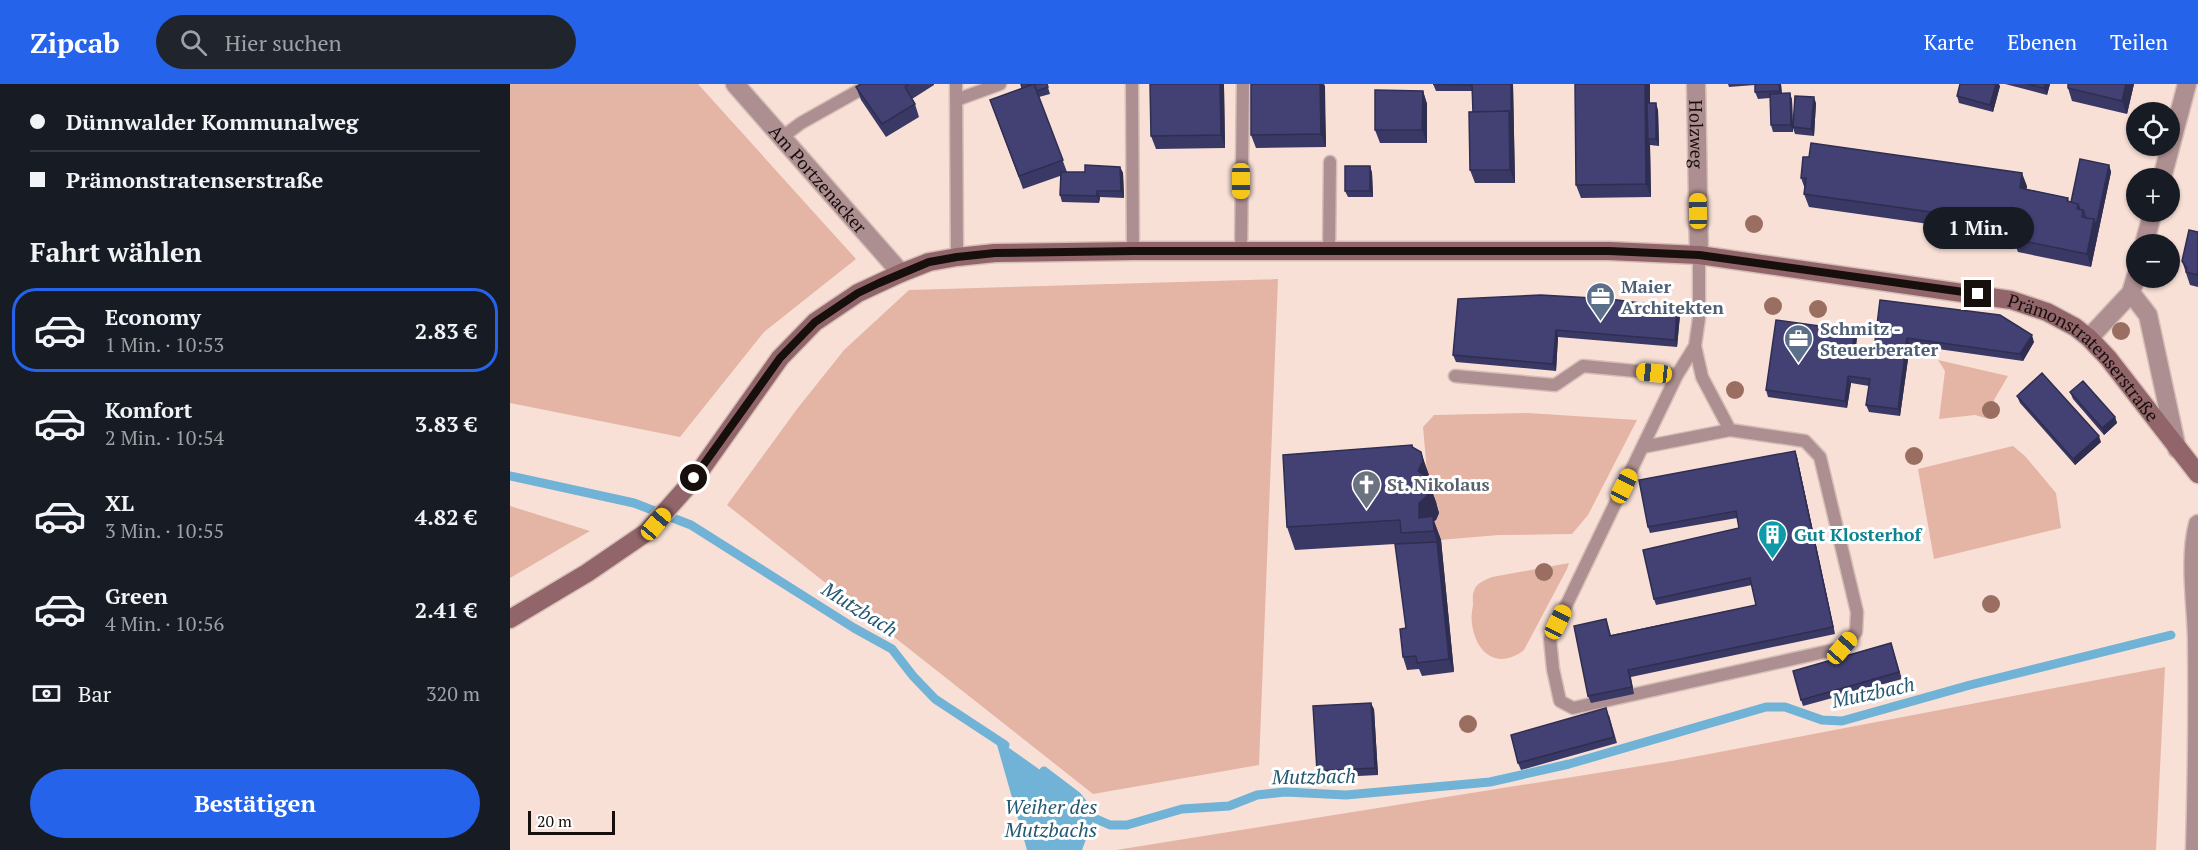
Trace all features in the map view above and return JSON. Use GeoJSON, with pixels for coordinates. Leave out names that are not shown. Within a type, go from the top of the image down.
{"type":"FeatureCollection","features":[{"type":"Feature","properties":{"kind":"main road","name":"Prämonstratenserstraße"},"geometry":{"type":"LineString","coordinates":[[510,620],[586,573],[656,524],[694,478],[780,358],[815,322],[858,293],[929,262],[995,253],[1329,250],[1609,251],[1699,255],[2011,300],[2047,312],[2090,338],[2198,474]]}},
{"type":"Feature","properties":{"kind":"street","name":"Am Portzenacker"},"geometry":{"type":"LineString","coordinates":[[735,84],[901,273]]}},
{"type":"Feature","properties":{"kind":"street","name":"Holzweg"},"geometry":{"type":"LineString","coordinates":[[1696,84],[1699,255]]}},
{"type":"Feature","properties":{"kind":"street"},"geometry":{"type":"LineString","coordinates":[[2165,168],[2187,84]]}},
{"type":"Feature","properties":{"kind":"street"},"geometry":{"type":"LineString","coordinates":[[2090,338],[2131,288]]}},
{"type":"Feature","properties":{"kind":"street"},"geometry":{"type":"LineString","coordinates":[[2136,288],[2148,315],[2177,449]]}},
{"type":"Feature","properties":{"kind":"street"},"geometry":{"type":"LineString","coordinates":[[2195,850],[2197,639],[2194,557],[2198,524]]}},
{"type":"Feature","properties":{"kind":"lane"},"geometry":{"type":"LineString","coordinates":[[956,84],[957,257]]}},
{"type":"Feature","properties":{"kind":"lane"},"geometry":{"type":"LineString","coordinates":[[956,100],[1000,84]]}},
{"type":"Feature","properties":{"kind":"lane"},"geometry":{"type":"LineString","coordinates":[[1132,84],[1133,251]]}},
{"type":"Feature","properties":{"kind":"lane"},"geometry":{"type":"LineString","coordinates":[[1241,251],[1243,84]]}},
{"type":"Feature","properties":{"kind":"lane"},"geometry":{"type":"LineString","coordinates":[[781,138],[801,123],[864,87]]}},
{"type":"Feature","properties":{"kind":"lane"},"geometry":{"type":"LineString","coordinates":[[1329,250],[1330,162]]}},
{"type":"Feature","properties":{"kind":"lane"},"geometry":{"type":"LineString","coordinates":[[1643,447],[1730,430],[1805,441],[1820,456],[1857,612],[1856,632],[1842,648],[1573,708],[1560,701],[1553,669],[1550,639],[1677,375],[1695,346],[1700,318],[1699,255]]}},
{"type":"Feature","properties":{"kind":"lane"},"geometry":{"type":"LineString","coordinates":[[1695,346],[1702,377],[1730,430]]}},
{"type":"Feature","properties":{"kind":"lane"},"geometry":{"type":"LineString","coordinates":[[1455,376],[1555,385],[1582,366],[1677,375]]}},
{"type":"Feature","properties":{"kind":"shaded area"},"geometry":{"type":"Polygon","coordinates":[[[510,84],[698,84],[856,259],[764,332],[680,437],[510,403],[510,84]]]}},
{"type":"Feature","properties":{"kind":"shaded area"},"geometry":{"type":"Polygon","coordinates":[[[1278,279],[1259,765],[1093,794],[727,505],[797,409],[844,350],[909,290],[1278,279]]]}},
{"type":"Feature","properties":{"kind":"shaded area"},"geometry":{"type":"Polygon","coordinates":[[[1938,360],[2008,376],[1994,400],[1996,413],[1989,419],[1975,415],[1939,419],[1945,371],[1938,360]]]}},
{"type":"Feature","properties":{"kind":"shaded area"},"geometry":{"type":"Polygon","coordinates":[[[1528,413],[1637,420],[1588,515],[1572,534],[1499,535],[1428,541],[1432,524],[1439,513],[1430,487],[1431,479],[1427,472],[1423,427],[1434,415],[1528,413]]]}},
{"type":"Feature","properties":{"kind":"shaded area"},"geometry":{"type":"Polygon","coordinates":[[[2013,446],[2025,456],[2056,493],[2061,528],[1934,559],[1918,469],[2013,446]]]}},
{"type":"Feature","properties":{"kind":"shaded area"},"geometry":{"type":"Polygon","coordinates":[[[510,506],[590,531],[510,578],[510,506]]]}},
{"type":"Feature","properties":{"kind":"shaded area"},"geometry":{"type":"Polygon","coordinates":[[[1569,563],[1524,650],[1505,659],[1490,656],[1483,651],[1474,635],[1472,622],[1475,588],[1492,577],[1569,563]]]}},
{"type":"Feature","properties":{"kind":"shaded area"},"geometry":{"type":"Polygon","coordinates":[[[2165,667],[2156,850],[1116,850],[1672,761],[2165,667]]]}},
{"type":"Feature","properties":{"kind":"water","name":"Weiher des Mutzbachs"},"geometry":{"type":"Polygon","coordinates":[[[995,738],[1077,796],[1094,818],[1082,850],[1027,850],[995,738]]]}},
{"type":"Feature","properties":{"kind":"building"},"geometry":{"type":"Polygon","coordinates":[[[861,84],[909,84],[905,87],[915,104],[882,124],[856,87],[861,84]]]}},
{"type":"Feature","properties":{"kind":"building"},"geometry":{"type":"Polygon","coordinates":[[[1021,84],[1033,84],[1022,88],[1021,84]]]}},
{"type":"Feature","properties":{"kind":"building"},"geometry":{"type":"Polygon","coordinates":[[[1034,84],[1063,160],[1019,176],[990,100],[1034,84]]]}},
{"type":"Feature","properties":{"kind":"building"},"geometry":{"type":"Polygon","coordinates":[[[1034,84],[1047,84],[1048,87],[1037,91],[1034,84]]]}},
{"type":"Feature","properties":{"kind":"building"},"geometry":{"type":"Polygon","coordinates":[[[1150,84],[1220,84],[1221,135],[1151,136],[1150,84]]]}},
{"type":"Feature","properties":{"kind":"building"},"geometry":{"type":"Polygon","coordinates":[[[1251,84],[1320,84],[1321,134],[1251,135],[1251,84]]]}},
{"type":"Feature","properties":{"kind":"building"},"geometry":{"type":"Polygon","coordinates":[[[1433,84],[1511,84],[1511,118],[1509,111],[1473,112],[1472,85],[1433,84]]]}},
{"type":"Feature","properties":{"kind":"building"},"geometry":{"type":"Polygon","coordinates":[[[1575,84],[1645,84],[1646,184],[1576,185],[1575,84]]]}},
{"type":"Feature","properties":{"kind":"building"},"geometry":{"type":"Polygon","coordinates":[[[1755,84],[1779,84],[1780,91],[1755,92],[1755,84]]]}},
{"type":"Feature","properties":{"kind":"building"},"geometry":{"type":"Polygon","coordinates":[[[1960,84],[1996,84],[1990,105],[1957,96],[1960,84]]]}},
{"type":"Feature","properties":{"kind":"building"},"geometry":{"type":"Polygon","coordinates":[[[2027,84],[2045,84],[2044,88],[2027,84]]]}},
{"type":"Feature","properties":{"kind":"building"},"geometry":{"type":"Polygon","coordinates":[[[2068,84],[2126,84],[2122,101],[2068,88],[2068,84]]]}},
{"type":"Feature","properties":{"kind":"building"},"geometry":{"type":"Polygon","coordinates":[[[1375,90],[1423,91],[1422,130],[1375,130],[1375,90]]]}},
{"type":"Feature","properties":{"kind":"building"},"geometry":{"type":"Polygon","coordinates":[[[1790,93],[1791,125],[1771,125],[1770,94],[1790,93]]]}},
{"type":"Feature","properties":{"kind":"building"},"geometry":{"type":"Polygon","coordinates":[[[1795,96],[1814,97],[1811,129],[1793,127],[1795,96]]]}},
{"type":"Feature","properties":{"kind":"building"},"geometry":{"type":"Polygon","coordinates":[[[1647,103],[1656,103],[1656,139],[1648,139],[1647,103]]]}},
{"type":"Feature","properties":{"kind":"building"},"geometry":{"type":"Polygon","coordinates":[[[1509,111],[1510,170],[1470,170],[1469,112],[1509,111]]]}},
{"type":"Feature","properties":{"kind":"building"},"geometry":{"type":"Polygon","coordinates":[[[1811,143],[2022,173],[2020,188],[2068,198],[2067,201],[2078,204],[2077,209],[2083,210],[2082,217],[2094,219],[2087,254],[2013,239],[2015,224],[1804,194],[1806,178],[1801,178],[1803,157],[1809,157],[1811,143]]]}},
{"type":"Feature","properties":{"kind":"building"},"geometry":{"type":"Polygon","coordinates":[[[2080,159],[2109,165],[2096,226],[2094,219],[2086,218],[2078,204],[2071,202],[2080,159]]]}},
{"type":"Feature","properties":{"kind":"building"},"geometry":{"type":"Polygon","coordinates":[[[1085,165],[1120,167],[1121,191],[1097,191],[1097,196],[1060,195],[1061,172],[1085,172],[1085,165]]]}},
{"type":"Feature","properties":{"kind":"building"},"geometry":{"type":"Polygon","coordinates":[[[1345,166],[1370,166],[1370,191],[1345,191],[1345,166]]]}},
{"type":"Feature","properties":{"kind":"building"},"geometry":{"type":"Polygon","coordinates":[[[2189,230],[2198,232],[2198,275],[2186,272],[2187,268],[2182,261],[2189,230]]]}},
{"type":"Feature","properties":{"kind":"building"},"geometry":{"type":"Polygon","coordinates":[[[1541,295],[1610,299],[1677,308],[1675,340],[1556,330],[1553,364],[1453,355],[1458,299],[1541,295]]]}},
{"type":"Feature","properties":{"kind":"building"},"geometry":{"type":"Polygon","coordinates":[[[1880,300],[2000,315],[2032,335],[2020,354],[1907,338],[1898,409],[1866,405],[1870,379],[1848,376],[1845,401],[1766,390],[1776,320],[1855,331],[1851,355],[1873,358],[1880,300]]]}},
{"type":"Feature","properties":{"kind":"building"},"geometry":{"type":"Polygon","coordinates":[[[2042,373],[2099,436],[2073,459],[2017,396],[2042,373]]]}},
{"type":"Feature","properties":{"kind":"building"},"geometry":{"type":"Polygon","coordinates":[[[2083,381],[2115,417],[2102,428],[2070,392],[2083,381]]]}},
{"type":"Feature","properties":{"kind":"building","name":"St. Nikolaus"},"geometry":{"type":"Polygon","coordinates":[[[1412,445],[1421,452],[1423,461],[1418,471],[1428,478],[1430,490],[1419,503],[1419,518],[1433,516],[1434,531],[1401,533],[1400,520],[1287,527],[1283,455],[1412,445]]]}},
{"type":"Feature","properties":{"kind":"building","name":"Gut Klosterhof"},"geometry":{"type":"Polygon","coordinates":[[[1795,451],[1833,627],[1628,670],[1632,687],[1588,696],[1574,626],[1606,619],[1610,636],[1756,605],[1750,578],[1654,599],[1643,550],[1739,528],[1736,511],[1648,527],[1639,480],[1795,451]]]}},
{"type":"Feature","properties":{"kind":"building"},"geometry":{"type":"Polygon","coordinates":[[[1437,542],[1449,659],[1417,663],[1416,656],[1403,657],[1400,629],[1406,628],[1395,544],[1437,542]]]}},
{"type":"Feature","properties":{"kind":"building"},"geometry":{"type":"Polygon","coordinates":[[[1891,643],[1899,672],[1801,700],[1793,671],[1891,643]]]}},
{"type":"Feature","properties":{"kind":"building"},"geometry":{"type":"Polygon","coordinates":[[[1371,703],[1375,768],[1317,771],[1313,706],[1371,703]]]}},
{"type":"Feature","properties":{"kind":"building"},"geometry":{"type":"Polygon","coordinates":[[[1606,708],[1614,737],[1518,763],[1511,735],[1606,708]]]}},
{"type":"Feature","properties":{"kind":"waterway","name":"Mutzbach"},"geometry":{"type":"LineString","coordinates":[[510,476],[634,503],[691,525],[854,628],[892,649],[935,699],[1005,745]]}},
{"type":"Feature","properties":{"kind":"waterway","name":"Mutzbach"},"geometry":{"type":"LineString","coordinates":[[1044,771],[1077,796],[1094,818],[1110,825],[1127,825],[1182,809],[1229,806],[1257,795],[1285,792],[1346,795],[1490,782],[1569,764],[1766,707],[1785,707],[1822,720],[1842,721],[1970,685],[2171,635]]}},
{"type":"Feature","properties":{"kind":"place","name":"Maier Architekten"},"geometry":{"type":"Point","coordinates":[1600,322]}},
{"type":"Feature","properties":{"kind":"place","name":"Schmitz - Steuerberater"},"geometry":{"type":"Point","coordinates":[1799,364]}},
{"type":"Feature","properties":{"kind":"place","name":"St. Nikolaus"},"geometry":{"type":"Point","coordinates":[1366,510]}},
{"type":"Feature","properties":{"kind":"place","name":"Gut Klosterhof"},"geometry":{"type":"Point","coordinates":[1773,560]}},
{"type":"Feature","properties":{"kind":"route"},"geometry":{"type":"LineString","coordinates":[[694,478],[780,358],[815,322],[858,293],[879,283],[929,262],[957,257],[995,253],[1133,251],[1609,251],[1699,255],[1829,275],[1978,294]]}}]}
